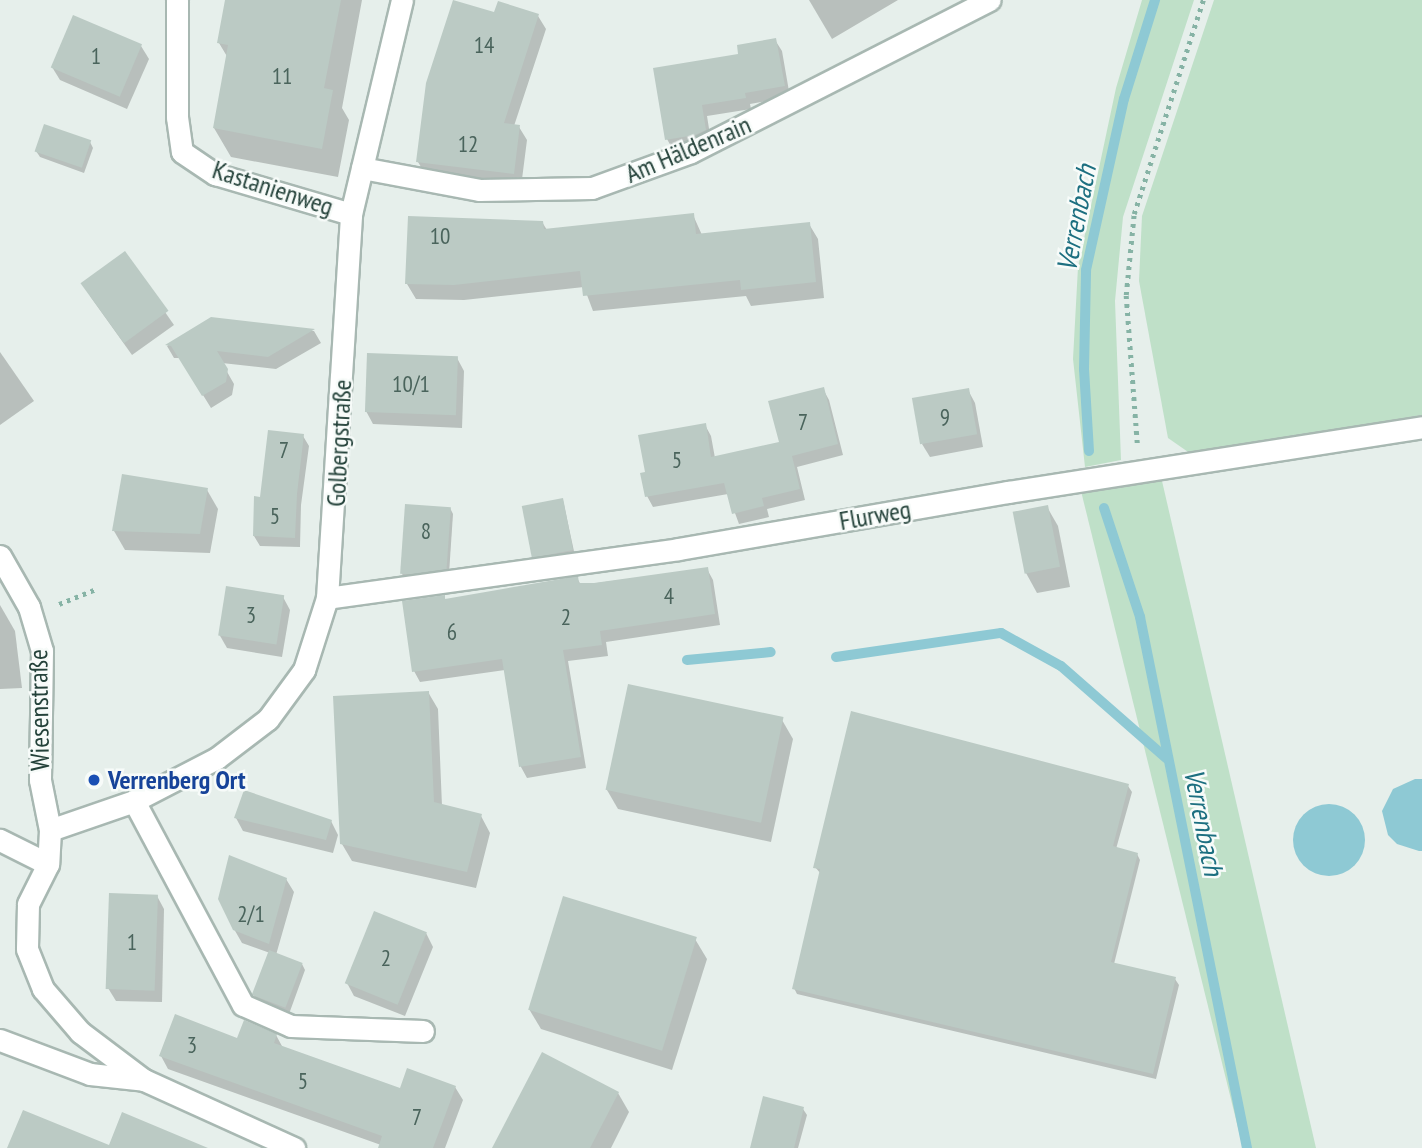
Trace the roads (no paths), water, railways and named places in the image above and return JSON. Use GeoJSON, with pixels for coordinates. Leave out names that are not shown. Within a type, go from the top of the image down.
{"type":"FeatureCollection","features":[{"type":"Feature","properties":{"kind":"street","name":"Kastanienweg"},"geometry":{"type":"LineString","coordinates":[[177,0],[177,117],[182,152],[215,174],[351,214]]}},
{"type":"Feature","properties":{"kind":"street","name":"Golbergstraße"},"geometry":{"type":"LineString","coordinates":[[50,830],[134,801],[217,758],[268,719],[304,670],[327,598],[351,214],[402,0]]}},
{"type":"Feature","properties":{"kind":"street","name":"Am Häldenrain"},"geometry":{"type":"LineString","coordinates":[[362,168],[479,190],[592,188],[691,152],[989,0]]}},
{"type":"Feature","properties":{"kind":"street","name":"Flurweg"},"geometry":{"type":"LineString","coordinates":[[327,598],[678,550],[1008,492],[1422,427]]}},
{"type":"Feature","properties":{"kind":"street","name":"Wiesenstraße"},"geometry":{"type":"LineString","coordinates":[[0,556],[32,615],[43,650],[40,780],[50,830]]}},
{"type":"Feature","properties":{"kind":"street"},"geometry":{"type":"LineString","coordinates":[[134,801],[243,1005],[291,1027],[423,1031]]}},
{"type":"Feature","properties":{"kind":"street"},"geometry":{"type":"LineString","coordinates":[[50,830],[48,863],[29,904],[26,949],[43,989],[79,1032],[144,1080],[294,1148]]}},
{"type":"Feature","properties":{"kind":"street"},"geometry":{"type":"LineString","coordinates":[[0,840],[48,863]]}},
{"type":"Feature","properties":{"kind":"street"},"geometry":{"type":"LineString","coordinates":[[0,1040],[90,1074],[144,1080]]}},
{"type":"Feature","properties":{"kind":"water"},"geometry":{"type":"Polygon","coordinates":[[[1415,779],[1422,779],[1422,851],[1397,844],[1388,835],[1382,811],[1393,789],[1415,779]]]}},
{"type":"Feature","properties":{"kind":"water"},"geometry":{"type":"Polygon","coordinates":[[[1329,804],[1343,807],[1355,814],[1362,826],[1365,840],[1362,854],[1355,866],[1343,873],[1329,876],[1315,873],[1303,866],[1296,854],[1293,840],[1296,826],[1303,814],[1315,807],[1329,804]]]}},
{"type":"Feature","properties":{"kind":"waterway","name":"Verrenbach"},"geometry":{"type":"LineString","coordinates":[[1089,451],[1084,369],[1086,270],[1124,99],[1155,0]]}},
{"type":"Feature","properties":{"kind":"waterway","name":"Verrenbach"},"geometry":{"type":"LineString","coordinates":[[1104,508],[1140,617],[1247,1148]]}},
{"type":"Feature","properties":{"kind":"waterway"},"geometry":{"type":"LineString","coordinates":[[836,657],[1001,633],[1061,666],[1166,758]]}},
{"type":"Feature","properties":{"kind":"waterway"},"geometry":{"type":"LineString","coordinates":[[687,660],[771,652]]}},
{"type":"Feature","properties":{"kind":"place","name":"Verrenberg Ort"},"geometry":{"type":"Point","coordinates":[94,780]}}]}
